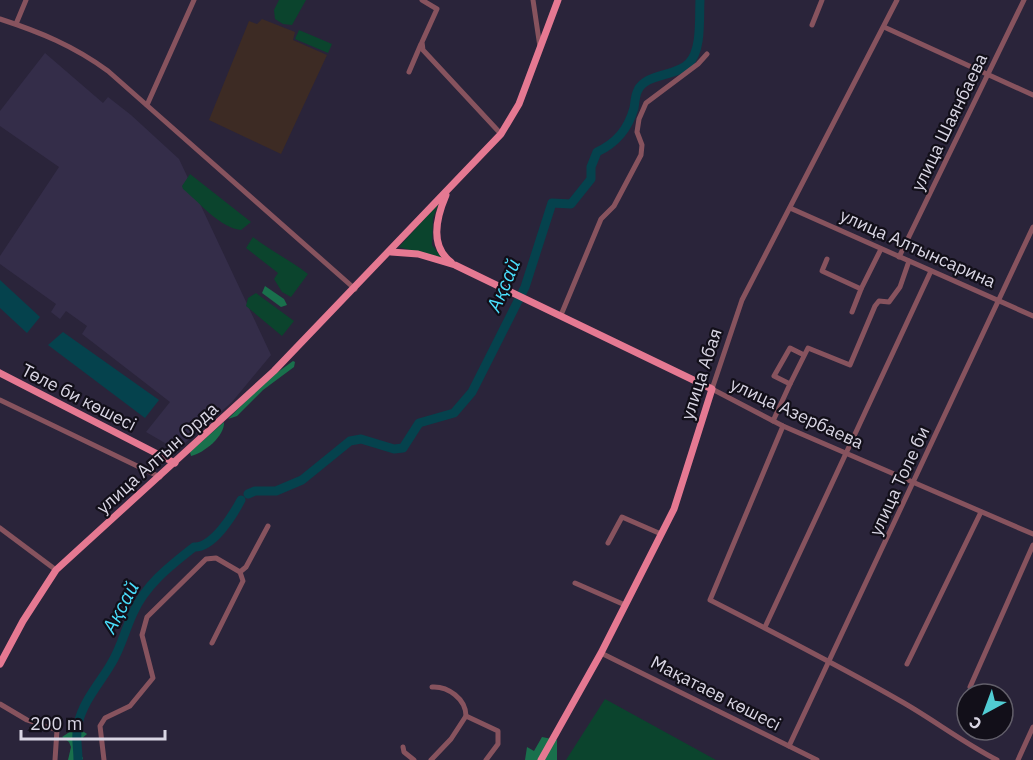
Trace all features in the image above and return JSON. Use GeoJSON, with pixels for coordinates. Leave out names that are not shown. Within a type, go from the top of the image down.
{"type":"FeatureCollection","features":[{"type":"Feature","properties":{"kind":"main road","name":"улица Алтын Орда"},"geometry":{"type":"LineString","coordinates":[[0,664],[23,621],[56,570],[175,464],[274,371],[391,252],[501,134],[519,104],[558,0]]}},
{"type":"Feature","properties":{"kind":"main road","name":"улица Азербаева"},"geometry":{"type":"LineString","coordinates":[[448,189],[440,210],[437,242],[445,258],[455,265]]}},
{"type":"Feature","properties":{"kind":"main road","name":"улица Азербаева"},"geometry":{"type":"LineString","coordinates":[[391,252],[418,254],[455,265],[712,389]]}},
{"type":"Feature","properties":{"kind":"main road","name":"Төле би көшесі"},"geometry":{"type":"LineString","coordinates":[[0,373],[175,464]]}},
{"type":"Feature","properties":{"kind":"main road","name":"улица Абая"},"geometry":{"type":"LineString","coordinates":[[541,760],[601,653],[674,509],[712,389]]}},
{"type":"Feature","properties":{"kind":"street"},"geometry":{"type":"LineString","coordinates":[[16,24],[26,0]]}},
{"type":"Feature","properties":{"kind":"street"},"geometry":{"type":"LineString","coordinates":[[147,105],[194,0]]}},
{"type":"Feature","properties":{"kind":"street"},"geometry":{"type":"LineString","coordinates":[[409,72],[437,9],[422,0]]}},
{"type":"Feature","properties":{"kind":"street"},"geometry":{"type":"LineString","coordinates":[[533,0],[540,47]]}},
{"type":"Feature","properties":{"kind":"street"},"geometry":{"type":"LineString","coordinates":[[812,25],[822,0]]}},
{"type":"Feature","properties":{"kind":"street","name":"улица Абая"},"geometry":{"type":"LineString","coordinates":[[712,389],[736,315],[897,0]]}},
{"type":"Feature","properties":{"kind":"street","name":"улица Шаянбаева"},"geometry":{"type":"LineString","coordinates":[[899,257],[990,75],[1024,0]]}},
{"type":"Feature","properties":{"kind":"street"},"geometry":{"type":"LineString","coordinates":[[0,19],[81,51],[147,105],[355,289]]}},
{"type":"Feature","properties":{"kind":"street"},"geometry":{"type":"LineString","coordinates":[[884,27],[1033,94]]}},
{"type":"Feature","properties":{"kind":"street"},"geometry":{"type":"LineString","coordinates":[[422,42],[430,59],[501,134]]}},
{"type":"Feature","properties":{"kind":"street"},"geometry":{"type":"LineString","coordinates":[[561,315],[601,219],[614,206],[641,155],[642,145],[637,132],[639,119],[646,103],[698,64],[707,54]]}},
{"type":"Feature","properties":{"kind":"street","name":"улица Алтынсарина"},"geometry":{"type":"LineString","coordinates":[[790,208],[1033,316]]}},
{"type":"Feature","properties":{"kind":"street","name":"улица Толе би"},"geometry":{"type":"LineString","coordinates":[[789,746],[831,661],[1033,227]]}},
{"type":"Feature","properties":{"kind":"street"},"geometry":{"type":"LineString","coordinates":[[852,312],[861,288],[881,249]]}},
{"type":"Feature","properties":{"kind":"street"},"geometry":{"type":"LineString","coordinates":[[827,259],[822,271],[861,288]]}},
{"type":"Feature","properties":{"kind":"street"},"geometry":{"type":"LineString","coordinates":[[773,421],[808,348],[849,365],[875,306],[879,301],[889,302],[900,286],[909,261]]}},
{"type":"Feature","properties":{"kind":"street"},"geometry":{"type":"LineString","coordinates":[[765,627],[898,337],[909,322],[931,271]]}},
{"type":"Feature","properties":{"kind":"street"},"geometry":{"type":"LineString","coordinates":[[790,384],[774,376],[790,348],[804,355]]}},
{"type":"Feature","properties":{"kind":"street","name":"улица Азербаева"},"geometry":{"type":"LineString","coordinates":[[712,389],[783,426],[1033,534]]}},
{"type":"Feature","properties":{"kind":"street","name":"Төле би көшесі"},"geometry":{"type":"LineString","coordinates":[[0,400],[160,477]]}},
{"type":"Feature","properties":{"kind":"street"},"geometry":{"type":"LineString","coordinates":[[783,426],[710,600],[831,661],[922,713],[963,743],[997,760]]}},
{"type":"Feature","properties":{"kind":"street"},"geometry":{"type":"LineString","coordinates":[[907,664],[981,512]]}},
{"type":"Feature","properties":{"kind":"street"},"geometry":{"type":"LineString","coordinates":[[608,543],[622,517],[661,534]]}},
{"type":"Feature","properties":{"kind":"street"},"geometry":{"type":"LineString","coordinates":[[240,572],[246,567],[268,526]]}},
{"type":"Feature","properties":{"kind":"street"},"geometry":{"type":"LineString","coordinates":[[0,528],[56,570]]}},
{"type":"Feature","properties":{"kind":"street"},"geometry":{"type":"LineString","coordinates":[[972,682],[1033,545]]}},
{"type":"Feature","properties":{"kind":"street"},"geometry":{"type":"LineString","coordinates":[[104,760],[100,726],[105,718],[130,706],[153,678],[142,634],[144,622],[152,610],[206,559],[216,558],[240,572],[243,581],[212,643]]}},
{"type":"Feature","properties":{"kind":"street"},"geometry":{"type":"LineString","coordinates":[[575,583],[625,605]]}},
{"type":"Feature","properties":{"kind":"street","name":"Мақатаев көшесі"},"geometry":{"type":"LineString","coordinates":[[601,653],[817,760]]}},
{"type":"Feature","properties":{"kind":"street"},"geometry":{"type":"LineString","coordinates":[[432,687],[440,686],[460,699],[466,716],[498,730],[498,744],[486,760]]}},
{"type":"Feature","properties":{"kind":"street"},"geometry":{"type":"LineString","coordinates":[[0,704],[27,720],[57,730],[55,760]]}},
{"type":"Feature","properties":{"kind":"street"},"geometry":{"type":"LineString","coordinates":[[431,760],[451,739],[466,716]]}},
{"type":"Feature","properties":{"kind":"street"},"geometry":{"type":"LineString","coordinates":[[1018,760],[1033,727]]}},
{"type":"Feature","properties":{"kind":"street"},"geometry":{"type":"LineString","coordinates":[[403,747],[404,752],[414,760]]}},
{"type":"Feature","properties":{"kind":"shaded area"},"geometry":{"type":"Polygon","coordinates":[[[279,0],[306,0],[292,25],[283,24],[275,19],[274,10],[279,0]]]}},
{"type":"Feature","properties":{"kind":"shaded area"},"geometry":{"type":"Polygon","coordinates":[[[262,19],[295,32],[293,40],[327,55],[281,154],[209,120],[249,21],[257,24],[262,19]]]}},
{"type":"Feature","properties":{"kind":"shaded area"},"geometry":{"type":"Polygon","coordinates":[[[299,30],[332,44],[328,53],[295,39],[299,30]]]}},
{"type":"Feature","properties":{"kind":"shaded area"},"geometry":{"type":"Polygon","coordinates":[[[45,53],[103,103],[108,97],[131,115],[179,159],[271,355],[232,402],[177,450],[146,432],[170,402],[82,334],[87,326],[66,311],[60,319],[51,312],[56,304],[0,264],[0,256],[59,167],[0,126],[0,111],[45,53]]]}},
{"type":"Feature","properties":{"kind":"shaded area"},"geometry":{"type":"Polygon","coordinates":[[[190,174],[251,222],[241,230],[225,225],[210,214],[183,189],[182,186],[190,174]]]}},
{"type":"Feature","properties":{"kind":"shaded area"},"geometry":{"type":"Polygon","coordinates":[[[439,203],[433,218],[432,245],[443,259],[399,247],[439,203]]]}},
{"type":"Feature","properties":{"kind":"shaded area"},"geometry":{"type":"Polygon","coordinates":[[[253,237],[308,274],[291,297],[282,292],[274,279],[278,273],[246,248],[253,237]]]}},
{"type":"Feature","properties":{"kind":"shaded area"},"geometry":{"type":"Polygon","coordinates":[[[0,280],[40,317],[27,333],[0,308],[0,280]]]}},
{"type":"Feature","properties":{"kind":"shaded area"},"geometry":{"type":"Polygon","coordinates":[[[256,293],[294,321],[282,336],[246,306],[248,298],[256,293]]]}},
{"type":"Feature","properties":{"kind":"shaded area"},"geometry":{"type":"Polygon","coordinates":[[[63,332],[159,400],[145,418],[48,345],[63,332]]]}},
{"type":"Feature","properties":{"kind":"shaded area"},"geometry":{"type":"Polygon","coordinates":[[[605,699],[716,760],[566,760],[605,699]]]}},
{"type":"Feature","properties":{"kind":"green space"},"geometry":{"type":"Polygon","coordinates":[[[265,286],[284,299],[287,305],[281,307],[262,293],[265,286]]]}},
{"type":"Feature","properties":{"kind":"green space"},"geometry":{"type":"Polygon","coordinates":[[[293,361],[295,362],[294,367],[263,390],[237,416],[228,419],[267,380],[293,361]]]}},
{"type":"Feature","properties":{"kind":"green space"},"geometry":{"type":"Polygon","coordinates":[[[224,422],[221,433],[213,443],[191,456],[190,452],[224,422]]]}},
{"type":"Feature","properties":{"kind":"green space"},"geometry":{"type":"Polygon","coordinates":[[[81,730],[87,734],[79,741],[79,753],[83,758],[82,760],[68,760],[71,747],[69,742],[62,737],[71,731],[81,730]]]}},
{"type":"Feature","properties":{"kind":"green space"},"geometry":{"type":"Polygon","coordinates":[[[542,737],[557,740],[557,760],[525,760],[527,747],[534,751],[542,737]]]}},
{"type":"Feature","properties":{"kind":"waterway","name":"Ақсай"},"geometry":{"type":"LineString","coordinates":[[248,494],[255,491],[276,491],[302,480],[350,441],[361,439],[394,449],[403,448],[419,423],[454,413],[472,392],[525,287],[552,203],[571,204],[591,179],[591,167],[597,152],[615,140],[625,129],[634,108],[637,92],[642,85],[654,78],[677,71],[689,63],[696,50],[699,33],[700,0]]}},
{"type":"Feature","properties":{"kind":"waterway","name":"Ақсай"},"geometry":{"type":"LineString","coordinates":[[78,760],[77,733],[80,716],[114,658],[138,603],[152,584],[168,569],[194,547],[201,546],[215,537],[228,522],[241,500]]}}]}
